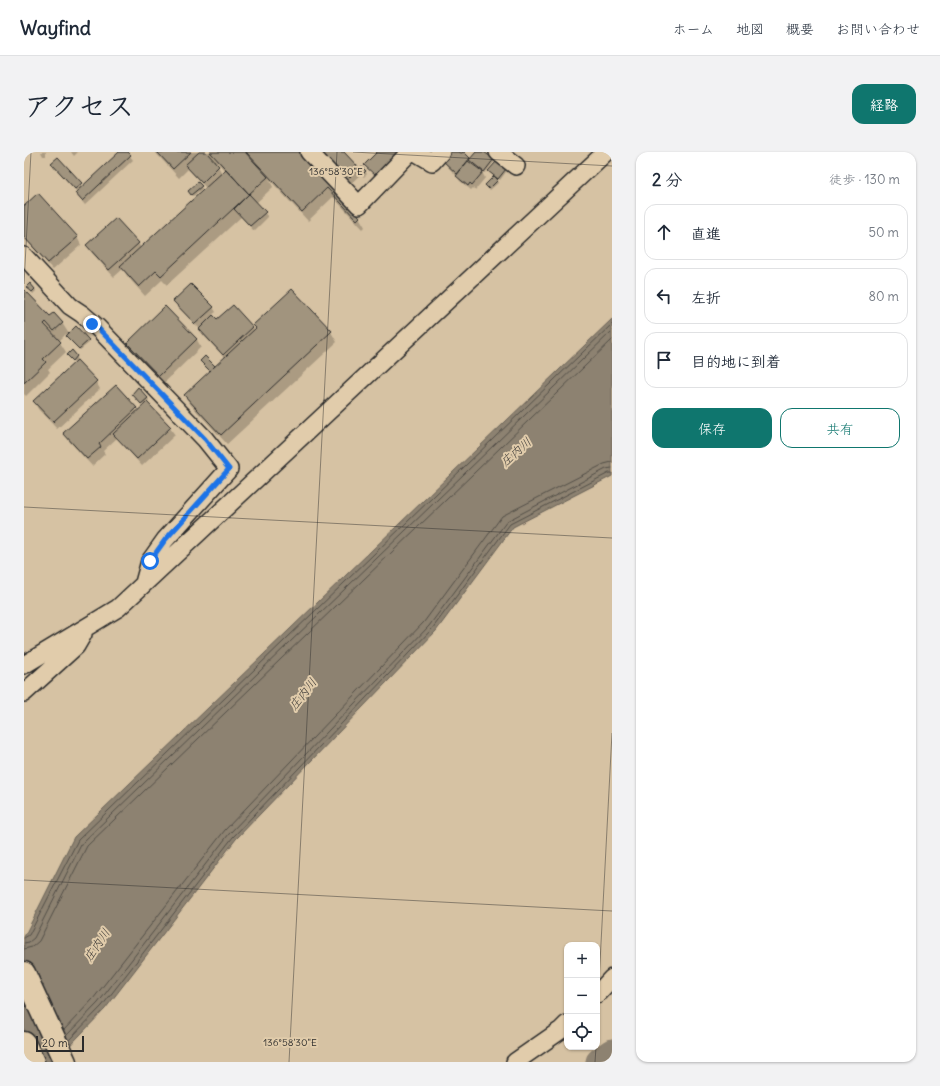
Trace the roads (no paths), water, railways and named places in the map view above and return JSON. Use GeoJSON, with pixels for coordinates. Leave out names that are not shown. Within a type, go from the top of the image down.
{"type":"FeatureCollection","features":[{"type":"Feature","properties":{"kind":"highway"},"geometry":{"type":"LineString","coordinates":[[24,973],[65,1062]]}},
{"type":"Feature","properties":{"kind":"highway"},"geometry":{"type":"LineString","coordinates":[[24,1043],[33,1062]]}},
{"type":"Feature","properties":{"kind":"street"},"geometry":{"type":"LineString","coordinates":[[309,152],[359,205],[410,152]]}},
{"type":"Feature","properties":{"kind":"street"},"geometry":{"type":"LineString","coordinates":[[415,152],[432,162],[440,152]]}},
{"type":"Feature","properties":{"kind":"street"},"geometry":{"type":"LineString","coordinates":[[498,152],[516,166]]}},
{"type":"Feature","properties":{"kind":"street"},"geometry":{"type":"LineString","coordinates":[[24,665],[118,608],[606,152]]}},
{"type":"Feature","properties":{"kind":"street"},"geometry":{"type":"LineString","coordinates":[[24,256],[70,306],[97,327],[129,360],[205,439],[229,469],[165,540],[150,561],[144,583]]}},
{"type":"Feature","properties":{"kind":"street"},"geometry":{"type":"LineString","coordinates":[[24,693],[76,646],[86,628]]}},
{"type":"Feature","properties":{"kind":"street"},"geometry":{"type":"LineString","coordinates":[[600,991],[612,978]]}},
{"type":"Feature","properties":{"kind":"street"},"geometry":{"type":"LineString","coordinates":[[516,1062],[564,1027]]}},
{"type":"Feature","properties":{"kind":"water","name":"庄内川"},"geometry":{"type":"Polygon","coordinates":[[[612,319],[612,476],[513,527],[436,631],[236,839],[105,1009],[54,1062],[24,1062],[24,937],[74,837],[612,319]]]}},
{"type":"Feature","properties":{"kind":"waterway"},"geometry":{"type":"LineString","coordinates":[[600,1062],[612,1053]]}}]}
